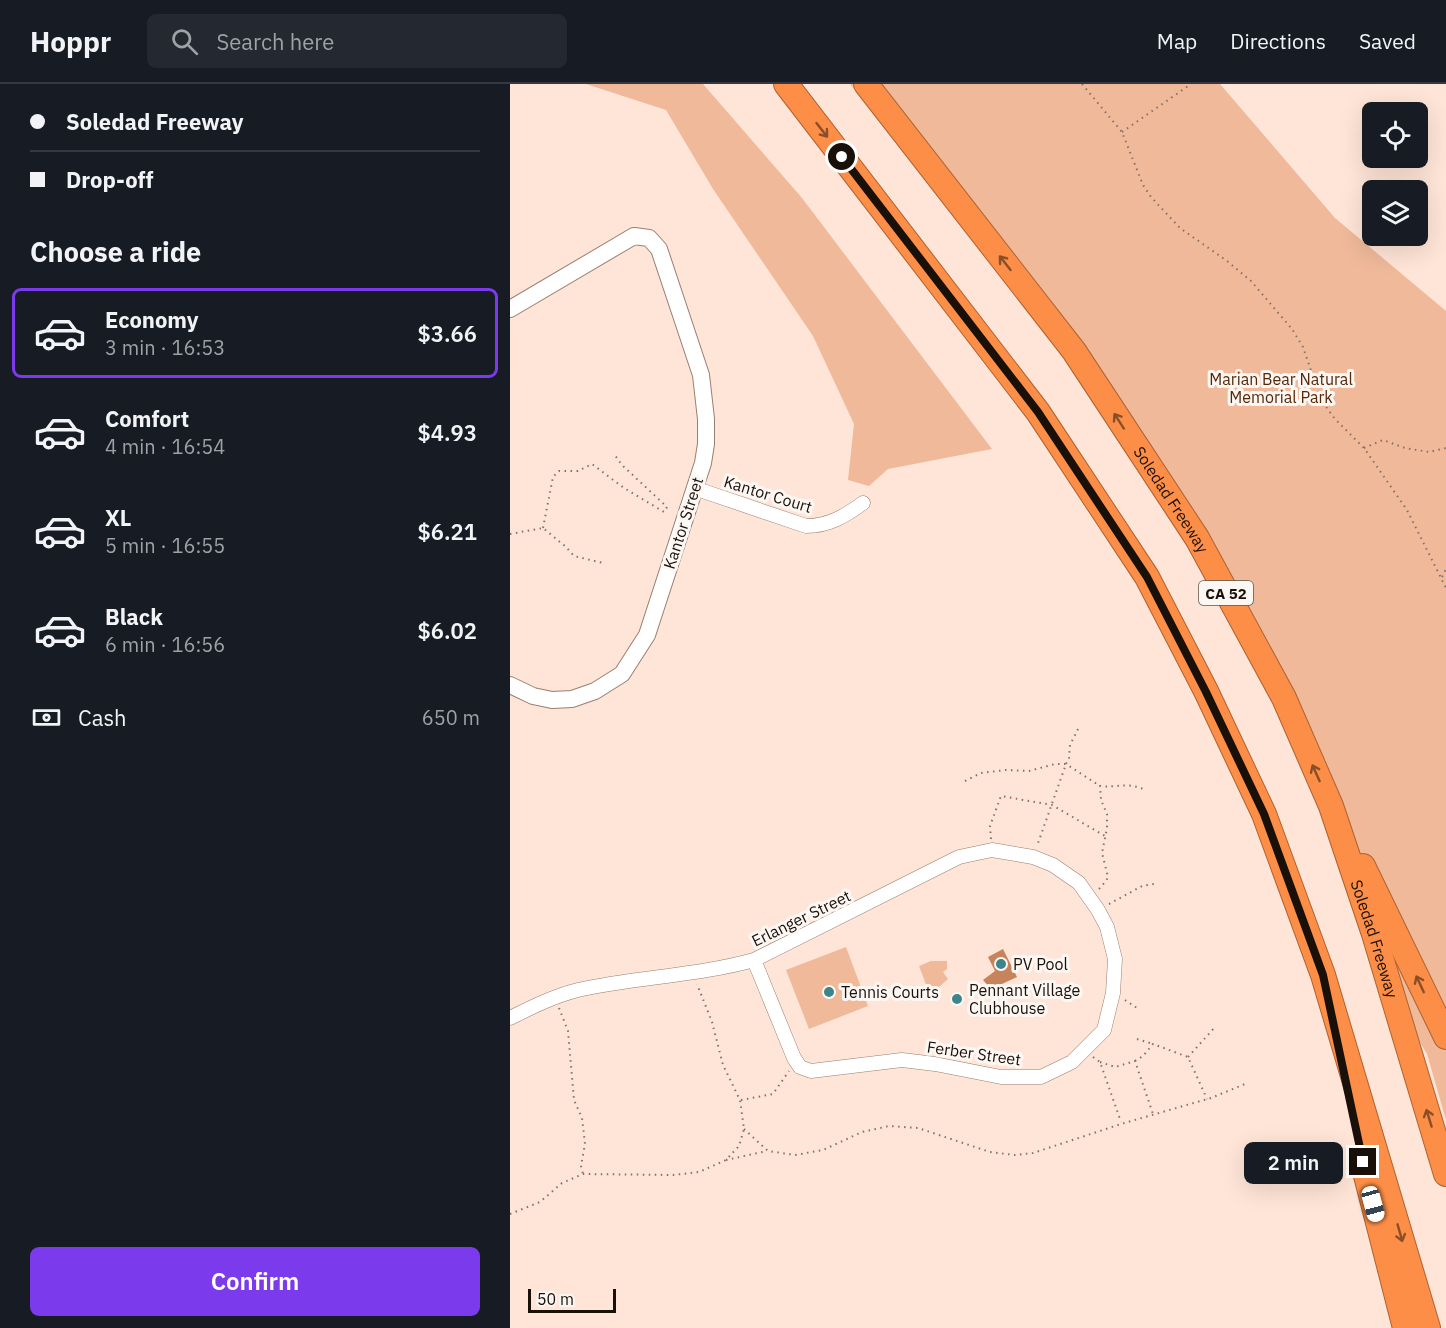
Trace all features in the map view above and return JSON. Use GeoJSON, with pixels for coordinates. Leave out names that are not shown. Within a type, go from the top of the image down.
{"type":"FeatureCollection","features":[{"type":"Feature","properties":{"kind":"highway"},"geometry":{"type":"LineString","coordinates":[[786,84],[1038,412],[1147,577],[1206,692],[1264,814],[1323,975],[1428,1328]]}},
{"type":"Feature","properties":{"kind":"highway","name":"Soledad Freeway"},"geometry":{"type":"LineString","coordinates":[[866,84],[1074,351],[1197,538],[1284,698],[1331,806],[1374,934],[1446,1174]]}},
{"type":"Feature","properties":{"kind":"highway"},"geometry":{"type":"LineString","coordinates":[[1331,806],[1379,897],[1446,1037]]}},
{"type":"Feature","properties":{"kind":"highway"},"geometry":{"type":"LineString","coordinates":[[1323,975],[1358,1142],[1405,1328]]}},
{"type":"Feature","properties":{"kind":"street","name":"Kantor Street"},"geometry":{"type":"LineString","coordinates":[[510,309],[634,236],[649,238],[659,249],[701,375],[706,419],[703,463],[647,635],[622,674],[595,691],[572,699],[552,700],[533,696],[510,685]]}},
{"type":"Feature","properties":{"kind":"street","name":"Kantor Court"},"geometry":{"type":"LineString","coordinates":[[694,488],[806,526],[820,526],[842,518],[863,503]]}},
{"type":"Feature","properties":{"kind":"street","name":"Erlanger Street"},"geometry":{"type":"LineString","coordinates":[[510,1018],[555,997],[578,990],[723,969],[754,960],[959,856],[992,850],[1033,857],[1053,865],[1079,884],[1089,896]]}},
{"type":"Feature","properties":{"kind":"street","name":"Ferber Street"},"geometry":{"type":"LineString","coordinates":[[795,1062],[800,1067],[811,1071],[902,1060],[1001,1077],[1041,1077],[1072,1062],[1104,1030],[1113,993],[1115,959],[1107,927],[1089,896]]}},
{"type":"Feature","properties":{"kind":"street"},"geometry":{"type":"LineString","coordinates":[[754,960],[795,1062]]}},
{"type":"Feature","properties":{"kind":"path"},"geometry":{"type":"LineString","coordinates":[[1082,84],[1122,132],[1143,185],[1151,197],[1180,228],[1251,281],[1292,329],[1303,347],[1321,400],[1335,419],[1364,448],[1407,510],[1446,588]]}},
{"type":"Feature","properties":{"kind":"path"},"geometry":{"type":"LineString","coordinates":[[1122,132],[1191,84]]}},
{"type":"Feature","properties":{"kind":"path"},"geometry":{"type":"LineString","coordinates":[[1364,448],[1383,440],[1405,448],[1429,452],[1446,448]]}},
{"type":"Feature","properties":{"kind":"path"},"geometry":{"type":"LineString","coordinates":[[543,528],[553,477],[559,471],[578,471],[592,464],[663,512],[667,507],[622,465],[614,454]]}},
{"type":"Feature","properties":{"kind":"path"},"geometry":{"type":"LineString","coordinates":[[510,534],[543,528],[574,556],[603,563]]}},
{"type":"Feature","properties":{"kind":"path"},"geometry":{"type":"LineString","coordinates":[[1442,577],[1446,569]]}},
{"type":"Feature","properties":{"kind":"path"},"geometry":{"type":"LineString","coordinates":[[1033,857],[1069,758],[1070,745],[1078,729]]}},
{"type":"Feature","properties":{"kind":"path"},"geometry":{"type":"LineString","coordinates":[[965,781],[981,773],[1006,770],[1029,771],[1055,764],[1066,764],[1100,786],[1132,784],[1143,789]]}},
{"type":"Feature","properties":{"kind":"path"},"geometry":{"type":"LineString","coordinates":[[1089,896],[1100,888],[1108,877],[1102,853],[1107,814],[1101,800],[1100,786]]}},
{"type":"Feature","properties":{"kind":"path"},"geometry":{"type":"LineString","coordinates":[[992,850],[990,826],[1001,796],[1052,805],[1105,836]]}},
{"type":"Feature","properties":{"kind":"path"},"geometry":{"type":"LineString","coordinates":[[1098,910],[1142,886],[1154,884]]}},
{"type":"Feature","properties":{"kind":"path"},"geometry":{"type":"LineString","coordinates":[[693,973],[711,1022],[723,1065],[740,1100],[744,1129],[739,1146],[726,1160]]}},
{"type":"Feature","properties":{"kind":"path"},"geometry":{"type":"LineString","coordinates":[[1113,993],[1140,1010]]}},
{"type":"Feature","properties":{"kind":"path"},"geometry":{"type":"LineString","coordinates":[[555,997],[568,1031],[574,1100],[582,1118],[585,1144],[581,1166],[583,1174]]}},
{"type":"Feature","properties":{"kind":"path"},"geometry":{"type":"LineString","coordinates":[[1188,1057],[1216,1026]]}},
{"type":"Feature","properties":{"kind":"path"},"geometry":{"type":"LineString","coordinates":[[1137,1039],[1188,1057],[1207,1099]]}},
{"type":"Feature","properties":{"kind":"path"},"geometry":{"type":"LineString","coordinates":[[1083,1050],[1100,1062],[1115,1067],[1135,1061],[1143,1056],[1153,1044]]}},
{"type":"Feature","properties":{"kind":"path"},"geometry":{"type":"LineString","coordinates":[[1135,1061],[1154,1114]]}},
{"type":"Feature","properties":{"kind":"path"},"geometry":{"type":"LineString","coordinates":[[740,1100],[773,1094],[795,1062]]}},
{"type":"Feature","properties":{"kind":"path"},"geometry":{"type":"LineString","coordinates":[[1100,1062],[1121,1124]]}},
{"type":"Feature","properties":{"kind":"path"},"geometry":{"type":"LineString","coordinates":[[510,1214],[540,1202],[562,1183],[583,1174],[673,1175],[699,1172],[726,1160],[768,1151],[795,1155],[811,1153],[862,1132],[890,1126],[918,1128],[990,1152],[1015,1155],[1042,1150],[1207,1099],[1245,1084]]}},
{"type":"Feature","properties":{"kind":"path"},"geometry":{"type":"LineString","coordinates":[[744,1129],[768,1151]]}},
{"type":"Feature","properties":{"kind":"green space"},"geometry":{"type":"Polygon","coordinates":[[[586,84],[703,84],[802,198],[992,449],[888,469],[869,486],[848,480],[854,424],[813,336],[713,189],[666,110],[586,84]]]}},
{"type":"Feature","properties":{"kind":"green space","name":"Marian Bear Natural Memorial Park"},"geometry":{"type":"Polygon","coordinates":[[[850,84],[1220,84],[1335,218],[1362,241],[1362,246],[1368,246],[1446,311],[1446,1120],[1427,1054],[1375,966],[1314,791],[1282,717],[1187,547],[1035,315],[850,84]]]}},
{"type":"Feature","properties":{"kind":"green space","name":"Tennis Courts"},"geometry":{"type":"Polygon","coordinates":[[[846,947],[868,1006],[809,1029],[786,970],[846,947]]]}},
{"type":"Feature","properties":{"kind":"green space"},"geometry":{"type":"Polygon","coordinates":[[[931,961],[947,961],[947,969],[943,972],[948,979],[930,995],[919,966],[931,961]]]}},
{"type":"Feature","properties":{"kind":"shaded area","name":"PV Pool"},"geometry":{"type":"Polygon","coordinates":[[[1003,949],[1017,977],[991,989],[983,980],[995,971],[988,957],[1003,949]]]}},
{"type":"Feature","properties":{"kind":"place","name":"PV Pool"},"geometry":{"type":"Point","coordinates":[1001,964]}},
{"type":"Feature","properties":{"kind":"place","name":"Tennis Courts"},"geometry":{"type":"Point","coordinates":[829,992]}},
{"type":"Feature","properties":{"kind":"place","name":"Pennant Village Clubhouse"},"geometry":{"type":"Point","coordinates":[957,999]}},
{"type":"Feature","properties":{"kind":"route"},"geometry":{"type":"LineString","coordinates":[[842,157],[1038,412],[1147,577],[1206,692],[1264,814],[1323,975],[1363,1162]]}}]}
